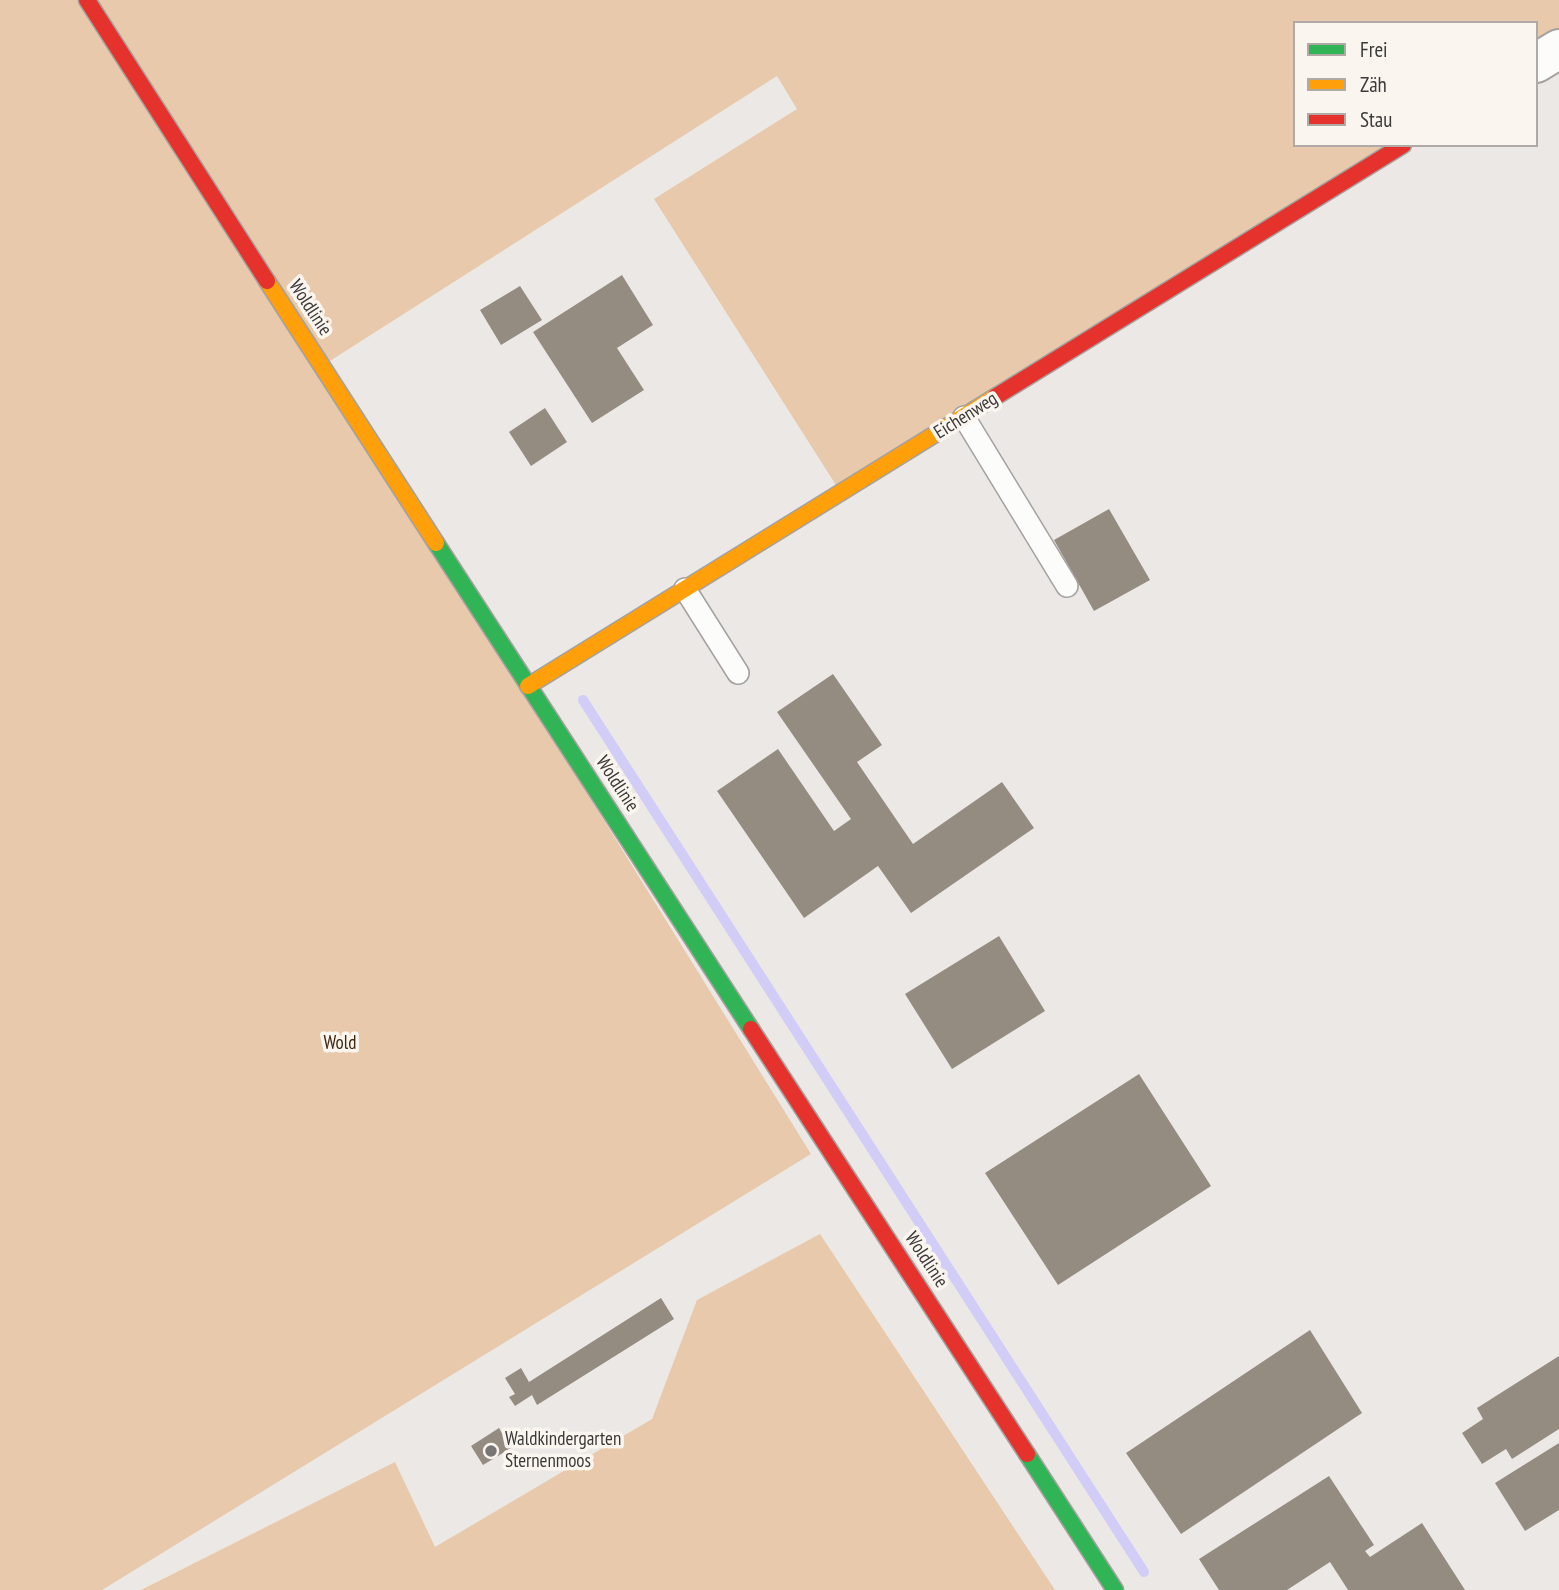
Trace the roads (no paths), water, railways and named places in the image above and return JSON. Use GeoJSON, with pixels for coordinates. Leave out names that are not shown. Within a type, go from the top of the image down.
{"type":"FeatureCollection","features":[{"type":"Feature","properties":{"kind":"street","name":"Woldlinie"},"geometry":{"type":"LineString","coordinates":[[87,0],[528,686],[1115,1590]]}},
{"type":"Feature","properties":{"kind":"street"},"geometry":{"type":"LineString","coordinates":[[1538,62],[1559,49]]}},
{"type":"Feature","properties":{"kind":"street","name":"Eichenweg"},"geometry":{"type":"LineString","coordinates":[[528,686],[1400,147]]}},
{"type":"Feature","properties":{"kind":"lane"},"geometry":{"type":"LineString","coordinates":[[964,417],[1067,586]]}},
{"type":"Feature","properties":{"kind":"lane"},"geometry":{"type":"LineString","coordinates":[[685,589],[738,673]]}},
{"type":"Feature","properties":{"kind":"waterway"},"geometry":{"type":"LineString","coordinates":[[583,700],[1144,1572]]}},
{"type":"Feature","properties":{"kind":"place","name":"Waldkindergarten Sternenmoos"},"geometry":{"type":"Point","coordinates":[491,1451]}},
{"type":"Feature","properties":{"kind":"park label","name":"Wold"},"geometry":{"type":"Point","coordinates":[340,1044]}}]}
